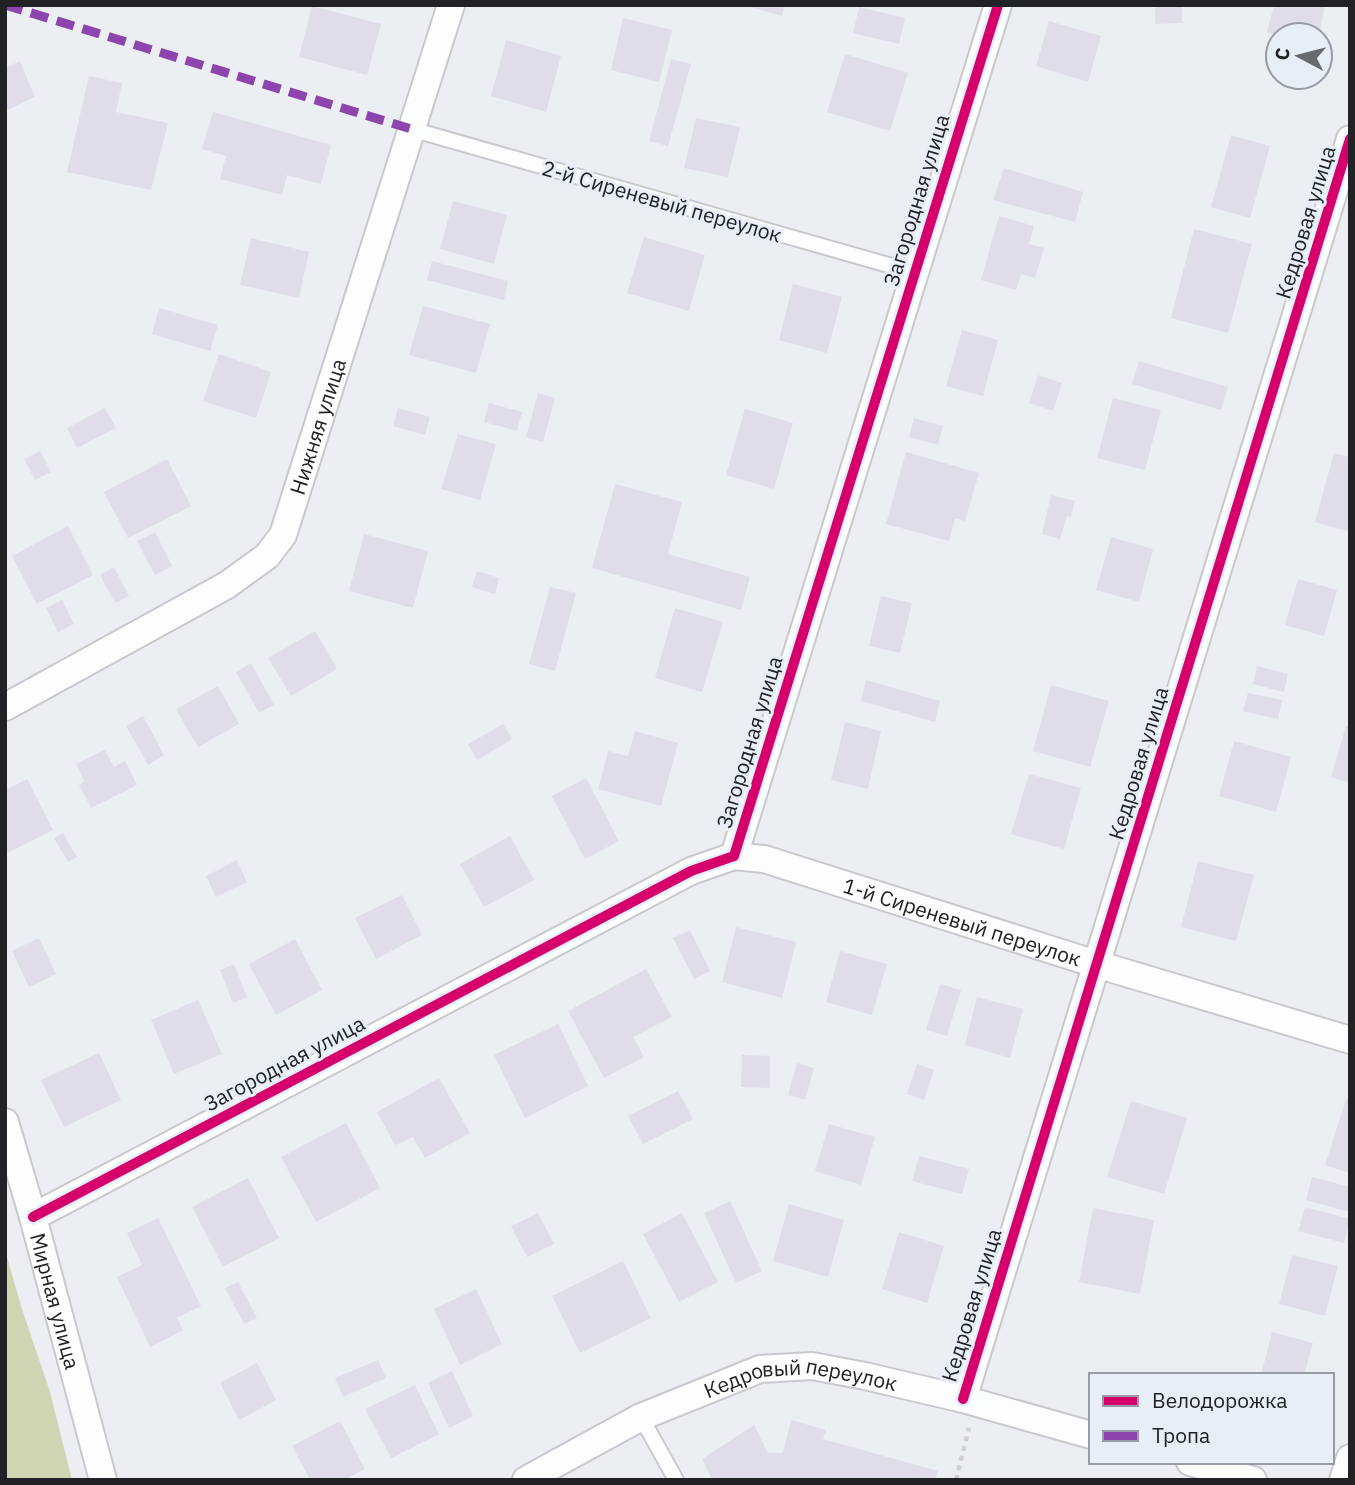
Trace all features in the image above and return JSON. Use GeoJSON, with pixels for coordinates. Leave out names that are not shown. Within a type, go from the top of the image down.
{"type":"FeatureCollection","features":[{"type":"Feature","properties":{"kind":"street","name":"Нижняя улица"},"geometry":{"type":"LineString","coordinates":[[5,707],[227,585],[267,556],[282,535],[451,5]]}},
{"type":"Feature","properties":{"kind":"street","name":"Загородная улица"},"geometry":{"type":"LineString","coordinates":[[33,1217],[691,871],[734,856],[998,5]]}},
{"type":"Feature","properties":{"kind":"street","name":"Кедровая улица"},"geometry":{"type":"LineString","coordinates":[[969,1401],[1096,964],[1350,139]]}},
{"type":"Feature","properties":{"kind":"street","name":"1-й Сиреневый переулок"},"geometry":{"type":"LineString","coordinates":[[734,856],[764,859],[1096,964],[1350,1040]]}},
{"type":"Feature","properties":{"kind":"street","name":"Мирная улица"},"geometry":{"type":"LineString","coordinates":[[5,1122],[103,1480]]}},
{"type":"Feature","properties":{"kind":"street","name":"Кедровый переулок"},"geometry":{"type":"LineString","coordinates":[[526,1480],[641,1418],[760,1369],[812,1366],[866,1376],[1089,1434]]}},
{"type":"Feature","properties":{"kind":"street"},"geometry":{"type":"LineString","coordinates":[[1343,1480],[1350,1458]]}},
{"type":"Feature","properties":{"kind":"street"},"geometry":{"type":"LineString","coordinates":[[1196,1464],[1253,1480]]}},
{"type":"Feature","properties":{"kind":"lane","name":"2-й Сиреневый переулок"},"geometry":{"type":"LineString","coordinates":[[411,129],[913,272]]}},
{"type":"Feature","properties":{"kind":"lane"},"geometry":{"type":"LineString","coordinates":[[641,1418],[676,1480]]}},
{"type":"Feature","properties":{"kind":"path"},"geometry":{"type":"LineString","coordinates":[[956,1480],[969,1401]]}},
{"type":"Feature","properties":{"kind":"green space"},"geometry":{"type":"Polygon","coordinates":[[[5,1250],[50,1392],[72,1480],[5,1480],[5,1250]]]}},
{"type":"Feature","properties":{"kind":"building"},"geometry":{"type":"Polygon","coordinates":[[[743,5],[785,5],[782,16],[743,5]]]}},
{"type":"Feature","properties":{"kind":"building"},"geometry":{"type":"Polygon","coordinates":[[[1155,5],[1182,5],[1182,23],[1155,24],[1155,5]]]}},
{"type":"Feature","properties":{"kind":"building"},"geometry":{"type":"Polygon","coordinates":[[[1274,5],[1325,5],[1322,21],[1270,21],[1274,5]]]}},
{"type":"Feature","properties":{"kind":"building"},"geometry":{"type":"Polygon","coordinates":[[[312,6],[381,24],[367,75],[299,57],[312,6]]]}},
{"type":"Feature","properties":{"kind":"building"},"geometry":{"type":"Polygon","coordinates":[[[859,7],[905,18],[899,44],[853,33],[859,7]]]}},
{"type":"Feature","properties":{"kind":"building"},"geometry":{"type":"Polygon","coordinates":[[[623,18],[672,30],[659,82],[611,70],[623,18]]]}},
{"type":"Feature","properties":{"kind":"building"},"geometry":{"type":"Polygon","coordinates":[[[1049,21],[1101,36],[1088,82],[1036,66],[1049,21]]]}},
{"type":"Feature","properties":{"kind":"building"},"geometry":{"type":"Polygon","coordinates":[[[506,40],[561,56],[546,112],[491,96],[506,40]]]}},
{"type":"Feature","properties":{"kind":"building"},"geometry":{"type":"Polygon","coordinates":[[[845,54],[908,73],[890,131],[827,112],[845,54]]]}},
{"type":"Feature","properties":{"kind":"building"},"geometry":{"type":"Polygon","coordinates":[[[671,59],[691,64],[668,146],[649,141],[671,59]]]}},
{"type":"Feature","properties":{"kind":"building"},"geometry":{"type":"Polygon","coordinates":[[[20,61],[35,97],[5,111],[5,68],[20,61]]]}},
{"type":"Feature","properties":{"kind":"building"},"geometry":{"type":"Polygon","coordinates":[[[89,76],[122,83],[116,112],[168,123],[151,190],[67,172],[89,76]]]}},
{"type":"Feature","properties":{"kind":"building"},"geometry":{"type":"Polygon","coordinates":[[[213,112],[331,145],[321,184],[287,175],[282,195],[220,179],[226,156],[202,149],[213,112]]]}},
{"type":"Feature","properties":{"kind":"building"},"geometry":{"type":"Polygon","coordinates":[[[696,118],[740,127],[728,177],[684,168],[696,118]]]}},
{"type":"Feature","properties":{"kind":"building"},"geometry":{"type":"Polygon","coordinates":[[[1231,135],[1270,146],[1250,218],[1211,207],[1231,135]]]}},
{"type":"Feature","properties":{"kind":"building"},"geometry":{"type":"Polygon","coordinates":[[[1004,168],[1083,192],[1075,222],[993,200],[1004,168]]]}},
{"type":"Feature","properties":{"kind":"building"},"geometry":{"type":"Polygon","coordinates":[[[453,201],[507,215],[494,264],[440,249],[453,201]]]}},
{"type":"Feature","properties":{"kind":"building"},"geometry":{"type":"Polygon","coordinates":[[[999,216],[1034,226],[1029,244],[1044,248],[1035,278],[1021,274],[1016,290],[981,280],[999,216]]]}},
{"type":"Feature","properties":{"kind":"building"},"geometry":{"type":"Polygon","coordinates":[[[1194,229],[1252,244],[1228,333],[1171,318],[1194,229]]]}},
{"type":"Feature","properties":{"kind":"building"},"geometry":{"type":"Polygon","coordinates":[[[644,237],[705,255],[689,311],[627,293],[644,237]]]}},
{"type":"Feature","properties":{"kind":"building"},"geometry":{"type":"Polygon","coordinates":[[[251,238],[309,252],[299,298],[240,285],[251,238]]]}},
{"type":"Feature","properties":{"kind":"building"},"geometry":{"type":"Polygon","coordinates":[[[432,261],[508,281],[504,300],[427,280],[432,261]]]}},
{"type":"Feature","properties":{"kind":"building"},"geometry":{"type":"Polygon","coordinates":[[[793,284],[842,297],[827,353],[779,340],[793,284]]]}},
{"type":"Feature","properties":{"kind":"building"},"geometry":{"type":"Polygon","coordinates":[[[423,306],[490,324],[476,373],[409,355],[423,306]]]}},
{"type":"Feature","properties":{"kind":"building"},"geometry":{"type":"Polygon","coordinates":[[[159,308],[218,325],[210,351],[152,334],[159,308]]]}},
{"type":"Feature","properties":{"kind":"building"},"geometry":{"type":"Polygon","coordinates":[[[962,330],[998,340],[983,396],[946,386],[962,330]]]}},
{"type":"Feature","properties":{"kind":"building"},"geometry":{"type":"Polygon","coordinates":[[[219,354],[271,372],[256,418],[203,401],[219,354]]]}},
{"type":"Feature","properties":{"kind":"building"},"geometry":{"type":"Polygon","coordinates":[[[1139,361],[1228,387],[1221,410],[1132,384],[1139,361]]]}},
{"type":"Feature","properties":{"kind":"building"},"geometry":{"type":"Polygon","coordinates":[[[1038,375],[1062,383],[1053,411],[1029,403],[1038,375]]]}},
{"type":"Feature","properties":{"kind":"building"},"geometry":{"type":"Polygon","coordinates":[[[538,393],[555,398],[543,442],[526,437],[538,393]]]}},
{"type":"Feature","properties":{"kind":"building"},"geometry":{"type":"Polygon","coordinates":[[[1113,398],[1161,410],[1145,470],[1097,458],[1113,398]]]}},
{"type":"Feature","properties":{"kind":"building"},"geometry":{"type":"Polygon","coordinates":[[[489,403],[522,412],[517,431],[484,422],[489,403]]]}},
{"type":"Feature","properties":{"kind":"building"},"geometry":{"type":"Polygon","coordinates":[[[105,408],[116,428],[77,448],[67,428],[105,408]]]}},
{"type":"Feature","properties":{"kind":"building"},"geometry":{"type":"Polygon","coordinates":[[[398,408],[430,417],[425,435],[393,426],[398,408]]]}},
{"type":"Feature","properties":{"kind":"building"},"geometry":{"type":"Polygon","coordinates":[[[745,409],[793,423],[774,489],[726,475],[745,409]]]}},
{"type":"Feature","properties":{"kind":"building"},"geometry":{"type":"Polygon","coordinates":[[[914,418],[943,426],[938,445],[909,437],[914,418]]]}},
{"type":"Feature","properties":{"kind":"building"},"geometry":{"type":"Polygon","coordinates":[[[458,434],[496,444],[480,500],[441,489],[458,434]]]}},
{"type":"Feature","properties":{"kind":"building"},"geometry":{"type":"Polygon","coordinates":[[[40,451],[51,472],[35,480],[24,459],[40,451]]]}},
{"type":"Feature","properties":{"kind":"building"},"geometry":{"type":"Polygon","coordinates":[[[906,452],[979,473],[965,521],[955,518],[949,541],[886,524],[906,452]]]}},
{"type":"Feature","properties":{"kind":"building"},"geometry":{"type":"Polygon","coordinates":[[[1334,453],[1350,457],[1350,532],[1315,522],[1334,453]]]}},
{"type":"Feature","properties":{"kind":"building"},"geometry":{"type":"Polygon","coordinates":[[[167,459],[191,506],[128,538],[104,492],[167,459]]]}},
{"type":"Feature","properties":{"kind":"building"},"geometry":{"type":"Polygon","coordinates":[[[615,484],[682,502],[668,554],[750,577],[741,610],[592,568],[615,484]]]}},
{"type":"Feature","properties":{"kind":"building"},"geometry":{"type":"Polygon","coordinates":[[[1051,495],[1075,501],[1071,517],[1067,516],[1060,539],[1042,534],[1051,495]]]}},
{"type":"Feature","properties":{"kind":"building"},"geometry":{"type":"Polygon","coordinates":[[[68,526],[93,575],[37,604],[12,556],[68,526]]]}},
{"type":"Feature","properties":{"kind":"building"},"geometry":{"type":"Polygon","coordinates":[[[155,532],[172,566],[155,575],[137,541],[155,532]]]}},
{"type":"Feature","properties":{"kind":"building"},"geometry":{"type":"Polygon","coordinates":[[[364,534],[428,551],[413,608],[349,591],[364,534]]]}},
{"type":"Feature","properties":{"kind":"building"},"geometry":{"type":"Polygon","coordinates":[[[1111,537],[1153,549],[1139,602],[1096,590],[1111,537]]]}},
{"type":"Feature","properties":{"kind":"building"},"geometry":{"type":"Polygon","coordinates":[[[114,567],[129,596],[115,603],[100,575],[114,567]]]}},
{"type":"Feature","properties":{"kind":"building"},"geometry":{"type":"Polygon","coordinates":[[[477,571],[499,578],[495,594],[472,587],[477,571]]]}},
{"type":"Feature","properties":{"kind":"building"},"geometry":{"type":"Polygon","coordinates":[[[1298,579],[1337,590],[1324,636],[1285,625],[1298,579]]]}},
{"type":"Feature","properties":{"kind":"building"},"geometry":{"type":"Polygon","coordinates":[[[550,587],[576,593],[555,671],[529,664],[550,587]]]}},
{"type":"Feature","properties":{"kind":"building"},"geometry":{"type":"Polygon","coordinates":[[[881,596],[912,603],[900,653],[869,646],[881,596]]]}},
{"type":"Feature","properties":{"kind":"building"},"geometry":{"type":"Polygon","coordinates":[[[62,600],[74,624],[58,632],[46,608],[62,600]]]}},
{"type":"Feature","properties":{"kind":"building"},"geometry":{"type":"Polygon","coordinates":[[[675,608],[723,622],[702,692],[655,678],[675,608]]]}},
{"type":"Feature","properties":{"kind":"building"},"geometry":{"type":"Polygon","coordinates":[[[315,631],[337,669],[291,696],[268,658],[315,631]]]}},
{"type":"Feature","properties":{"kind":"building"},"geometry":{"type":"Polygon","coordinates":[[[251,663],[274,705],[259,713],[236,672],[251,663]]]}},
{"type":"Feature","properties":{"kind":"building"},"geometry":{"type":"Polygon","coordinates":[[[1257,666],[1288,674],[1284,692],[1253,684],[1257,666]]]}},
{"type":"Feature","properties":{"kind":"building"},"geometry":{"type":"Polygon","coordinates":[[[866,680],[940,701],[935,722],[861,701],[866,680]]]}},
{"type":"Feature","properties":{"kind":"building"},"geometry":{"type":"Polygon","coordinates":[[[1051,685],[1109,701],[1090,767],[1033,751],[1051,685]]]}},
{"type":"Feature","properties":{"kind":"building"},"geometry":{"type":"Polygon","coordinates":[[[218,686],[239,724],[198,747],[176,709],[218,686]]]}},
{"type":"Feature","properties":{"kind":"building"},"geometry":{"type":"Polygon","coordinates":[[[1248,693],[1282,700],[1278,719],[1243,711],[1248,693]]]}},
{"type":"Feature","properties":{"kind":"building"},"geometry":{"type":"Polygon","coordinates":[[[143,716],[164,755],[148,765],[126,726],[143,716]]]}},
{"type":"Feature","properties":{"kind":"building"},"geometry":{"type":"Polygon","coordinates":[[[845,722],[881,731],[868,789],[831,780],[845,722]]]}},
{"type":"Feature","properties":{"kind":"building"},"geometry":{"type":"Polygon","coordinates":[[[503,724],[512,739],[477,760],[468,744],[503,724]]]}},
{"type":"Feature","properties":{"kind":"building"},"geometry":{"type":"Polygon","coordinates":[[[1346,726],[1350,727],[1350,783],[1331,777],[1346,726]]]}},
{"type":"Feature","properties":{"kind":"building"},"geometry":{"type":"Polygon","coordinates":[[[635,731],[678,743],[661,806],[598,789],[608,751],[628,756],[635,731]]]}},
{"type":"Feature","properties":{"kind":"building"},"geometry":{"type":"Polygon","coordinates":[[[1234,741],[1291,757],[1276,812],[1219,796],[1234,741]]]}},
{"type":"Feature","properties":{"kind":"building"},"geometry":{"type":"Polygon","coordinates":[[[105,750],[114,767],[125,761],[137,785],[91,808],[79,785],[84,781],[76,764],[105,750]]]}},
{"type":"Feature","properties":{"kind":"building"},"geometry":{"type":"Polygon","coordinates":[[[1029,774],[1081,788],[1064,849],[1011,834],[1029,774]]]}},
{"type":"Feature","properties":{"kind":"building"},"geometry":{"type":"Polygon","coordinates":[[[586,778],[619,841],[585,859],[552,796],[586,778]]]}},
{"type":"Feature","properties":{"kind":"building"},"geometry":{"type":"Polygon","coordinates":[[[27,779],[53,830],[5,854],[5,790],[27,779]]]}},
{"type":"Feature","properties":{"kind":"building"},"geometry":{"type":"Polygon","coordinates":[[[63,833],[77,857],[68,862],[54,838],[63,833]]]}},
{"type":"Feature","properties":{"kind":"building"},"geometry":{"type":"Polygon","coordinates":[[[510,836],[534,880],[484,907],[460,864],[510,836]]]}},
{"type":"Feature","properties":{"kind":"building"},"geometry":{"type":"Polygon","coordinates":[[[237,860],[247,882],[216,897],[206,876],[237,860]]]}},
{"type":"Feature","properties":{"kind":"building"},"geometry":{"type":"Polygon","coordinates":[[[1198,861],[1254,875],[1236,941],[1181,927],[1198,861]]]}},
{"type":"Feature","properties":{"kind":"building"},"geometry":{"type":"Polygon","coordinates":[[[402,895],[422,935],[376,959],[355,918],[402,895]]]}},
{"type":"Feature","properties":{"kind":"building"},"geometry":{"type":"Polygon","coordinates":[[[736,927],[796,942],[782,998],[722,982],[736,927]]]}},
{"type":"Feature","properties":{"kind":"building"},"geometry":{"type":"Polygon","coordinates":[[[690,930],[710,971],[694,979],[673,938],[690,930]]]}},
{"type":"Feature","properties":{"kind":"building"},"geometry":{"type":"Polygon","coordinates":[[[39,938],[56,974],[29,987],[12,951],[39,938]]]}},
{"type":"Feature","properties":{"kind":"building"},"geometry":{"type":"Polygon","coordinates":[[[295,939],[322,990],[276,1015],[249,964],[295,939]]]}},
{"type":"Feature","properties":{"kind":"building"},"geometry":{"type":"Polygon","coordinates":[[[840,951],[887,964],[872,1015],[826,1002],[840,951]]]}},
{"type":"Feature","properties":{"kind":"building"},"geometry":{"type":"Polygon","coordinates":[[[234,964],[247,997],[233,1003],[220,970],[234,964]]]}},
{"type":"Feature","properties":{"kind":"building"},"geometry":{"type":"Polygon","coordinates":[[[646,969],[672,1017],[633,1037],[644,1057],[604,1078],[568,1011],[646,969]]]}},
{"type":"Feature","properties":{"kind":"building"},"geometry":{"type":"Polygon","coordinates":[[[940,984],[961,990],[947,1036],[926,1030],[940,984]]]}},
{"type":"Feature","properties":{"kind":"building"},"geometry":{"type":"Polygon","coordinates":[[[977,997],[1023,1009],[1010,1058],[965,1045],[977,997]]]}},
{"type":"Feature","properties":{"kind":"building"},"geometry":{"type":"Polygon","coordinates":[[[198,1000],[222,1054],[174,1074],[151,1020],[198,1000]]]}},
{"type":"Feature","properties":{"kind":"building"},"geometry":{"type":"Polygon","coordinates":[[[558,1024],[588,1086],[525,1118],[494,1055],[558,1024]]]}},
{"type":"Feature","properties":{"kind":"building"},"geometry":{"type":"Polygon","coordinates":[[[99,1053],[121,1100],[64,1127],[41,1080],[99,1053]]]}},
{"type":"Feature","properties":{"kind":"building"},"geometry":{"type":"Polygon","coordinates":[[[742,1055],[770,1056],[770,1088],[741,1087],[742,1055]]]}},
{"type":"Feature","properties":{"kind":"building"},"geometry":{"type":"Polygon","coordinates":[[[797,1063],[814,1068],[805,1100],[788,1095],[797,1063]]]}},
{"type":"Feature","properties":{"kind":"building"},"geometry":{"type":"Polygon","coordinates":[[[917,1064],[934,1070],[924,1100],[907,1094],[917,1064]]]}},
{"type":"Feature","properties":{"kind":"building"},"geometry":{"type":"Polygon","coordinates":[[[439,1078],[470,1133],[425,1158],[413,1137],[395,1145],[377,1112],[439,1078]]]}},
{"type":"Feature","properties":{"kind":"building"},"geometry":{"type":"Polygon","coordinates":[[[678,1091],[693,1119],[643,1144],[628,1116],[678,1091]]]}},
{"type":"Feature","properties":{"kind":"building"},"geometry":{"type":"Polygon","coordinates":[[[1346,1099],[1350,1100],[1350,1173],[1325,1165],[1346,1099]]]}},
{"type":"Feature","properties":{"kind":"building"},"geometry":{"type":"Polygon","coordinates":[[[1131,1101],[1187,1118],[1164,1194],[1107,1177],[1131,1101]]]}},
{"type":"Feature","properties":{"kind":"building"},"geometry":{"type":"Polygon","coordinates":[[[346,1123],[380,1188],[316,1222],[281,1157],[346,1123]]]}},
{"type":"Feature","properties":{"kind":"building"},"geometry":{"type":"Polygon","coordinates":[[[829,1124],[875,1137],[861,1185],[815,1171],[829,1124]]]}},
{"type":"Feature","properties":{"kind":"building"},"geometry":{"type":"Polygon","coordinates":[[[919,1156],[969,1169],[962,1194],[912,1181],[919,1156]]]}},
{"type":"Feature","properties":{"kind":"building"},"geometry":{"type":"Polygon","coordinates":[[[1312,1177],[1350,1187],[1350,1212],[1306,1200],[1312,1177]]]}},
{"type":"Feature","properties":{"kind":"building"},"geometry":{"type":"Polygon","coordinates":[[[248,1178],[279,1238],[223,1267],[192,1207],[248,1178]]]}},
{"type":"Feature","properties":{"kind":"building"},"geometry":{"type":"Polygon","coordinates":[[[730,1201],[762,1271],[736,1283],[704,1213],[730,1201]]]}},
{"type":"Feature","properties":{"kind":"building"},"geometry":{"type":"Polygon","coordinates":[[[789,1204],[844,1220],[828,1277],[773,1261],[789,1204]]]}},
{"type":"Feature","properties":{"kind":"building"},"geometry":{"type":"Polygon","coordinates":[[[1305,1207],[1350,1219],[1344,1243],[1298,1231],[1305,1207]]]}},
{"type":"Feature","properties":{"kind":"building"},"geometry":{"type":"Polygon","coordinates":[[[1093,1208],[1154,1220],[1140,1294],[1079,1282],[1093,1208]]]}},
{"type":"Feature","properties":{"kind":"building"},"geometry":{"type":"Polygon","coordinates":[[[538,1213],[554,1244],[527,1257],[511,1226],[538,1213]]]}},
{"type":"Feature","properties":{"kind":"building"},"geometry":{"type":"Polygon","coordinates":[[[682,1213],[718,1282],[679,1302],[643,1234],[682,1213]]]}},
{"type":"Feature","properties":{"kind":"building"},"geometry":{"type":"Polygon","coordinates":[[[158,1218],[201,1306],[177,1318],[183,1330],[150,1347],[117,1277],[142,1265],[127,1233],[158,1218]]]}},
{"type":"Feature","properties":{"kind":"building"},"geometry":{"type":"Polygon","coordinates":[[[899,1232],[944,1246],[927,1303],[882,1289],[899,1232]]]}},
{"type":"Feature","properties":{"kind":"building"},"geometry":{"type":"Polygon","coordinates":[[[1292,1255],[1338,1266],[1325,1316],[1279,1304],[1292,1255]]]}},
{"type":"Feature","properties":{"kind":"building"},"geometry":{"type":"Polygon","coordinates":[[[623,1261],[651,1318],[580,1353],[552,1296],[623,1261]]]}},
{"type":"Feature","properties":{"kind":"building"},"geometry":{"type":"Polygon","coordinates":[[[238,1282],[257,1318],[244,1324],[225,1288],[238,1282]]]}},
{"type":"Feature","properties":{"kind":"building"},"geometry":{"type":"Polygon","coordinates":[[[476,1289],[502,1344],[460,1365],[434,1309],[476,1289]]]}},
{"type":"Feature","properties":{"kind":"building"},"geometry":{"type":"Polygon","coordinates":[[[1272,1332],[1313,1343],[1305,1373],[1262,1373],[1272,1332]]]}},
{"type":"Feature","properties":{"kind":"building"},"geometry":{"type":"Polygon","coordinates":[[[378,1360],[386,1378],[343,1397],[335,1378],[378,1360]]]}},
{"type":"Feature","properties":{"kind":"building"},"geometry":{"type":"Polygon","coordinates":[[[257,1363],[276,1400],[239,1420],[220,1383],[257,1363]]]}},
{"type":"Feature","properties":{"kind":"building"},"geometry":{"type":"Polygon","coordinates":[[[452,1371],[473,1416],[449,1428],[428,1383],[452,1371]]]}},
{"type":"Feature","properties":{"kind":"building"},"geometry":{"type":"Polygon","coordinates":[[[415,1385],[439,1434],[391,1458],[365,1409],[415,1385]]]}},
{"type":"Feature","properties":{"kind":"building"},"geometry":{"type":"Polygon","coordinates":[[[791,1420],[826,1430],[823,1439],[938,1471],[935,1480],[712,1480],[702,1459],[754,1425],[768,1453],[783,1453],[791,1420]]]}},
{"type":"Feature","properties":{"kind":"building"},"geometry":{"type":"Polygon","coordinates":[[[340,1421],[365,1469],[344,1480],[310,1480],[292,1446],[340,1421]]]}},
{"type":"Feature","properties":{"kind":"marked path"},"geometry":{"type":"LineString","coordinates":[[5,5],[411,129]]}},
{"type":"Feature","properties":{"kind":"cycle path"},"geometry":{"type":"LineString","coordinates":[[33,1217],[691,871],[734,856],[998,5]]}},
{"type":"Feature","properties":{"kind":"cycle path"},"geometry":{"type":"LineString","coordinates":[[963,1399],[1350,139]]}}]}
